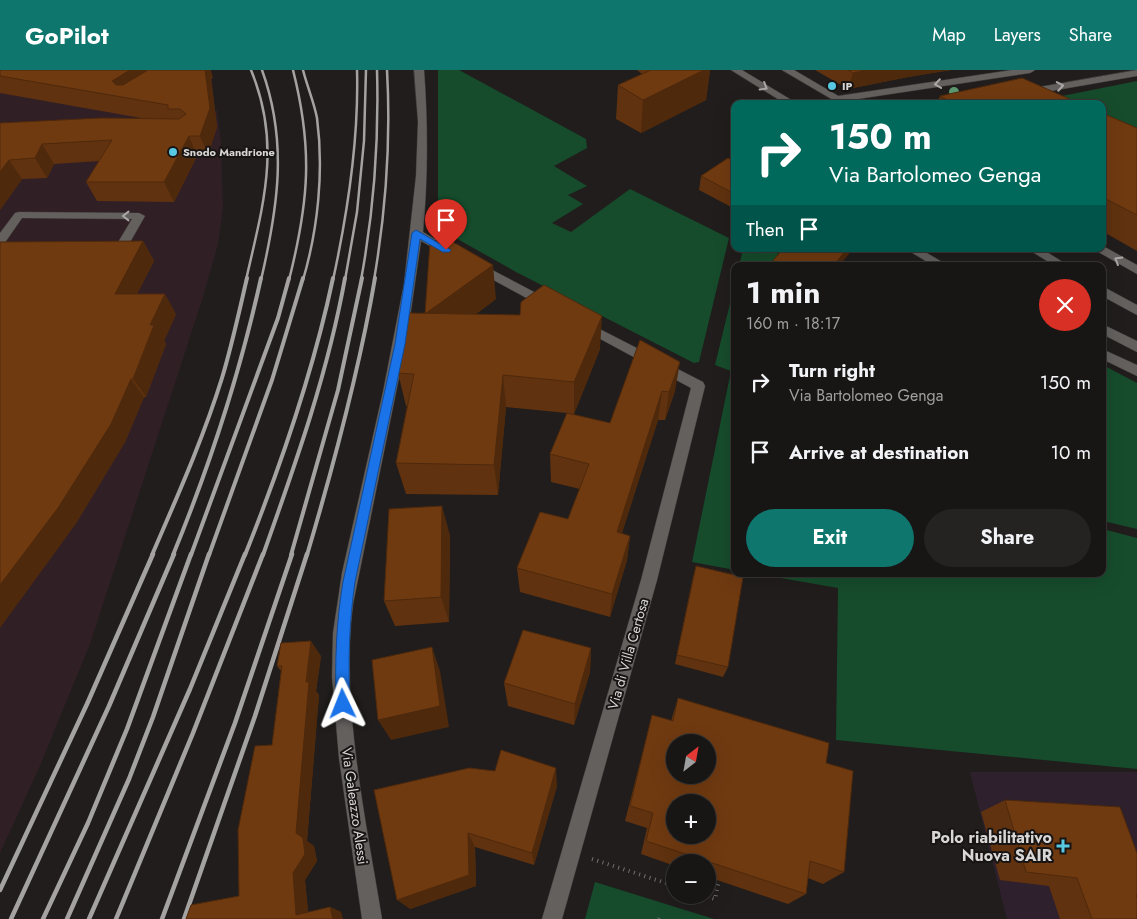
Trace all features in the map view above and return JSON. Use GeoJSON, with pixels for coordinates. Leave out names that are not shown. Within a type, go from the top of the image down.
{"type":"FeatureCollection","features":[{"type":"Feature","properties":{"kind":"street","name":"Via Galeazzo Alessi"},"geometry":{"type":"LineString","coordinates":[[372,919],[353,806],[343,704],[342,640],[349,582],[400,344],[416,233],[423,147],[423,102],[419,70]]}},
{"type":"Feature","properties":{"kind":"street"},"geometry":{"type":"LineString","coordinates":[[736,70],[786,100]]}},
{"type":"Feature","properties":{"kind":"street"},"geometry":{"type":"LineString","coordinates":[[787,70],[841,100]]}},
{"type":"Feature","properties":{"kind":"street"},"geometry":{"type":"LineString","coordinates":[[849,100],[1030,70]]}},
{"type":"Feature","properties":{"kind":"street"},"geometry":{"type":"LineString","coordinates":[[1027,100],[1020,95],[1137,72]]}},
{"type":"Feature","properties":{"kind":"street"},"geometry":{"type":"LineString","coordinates":[[987,77],[1000,86]]}},
{"type":"Feature","properties":{"kind":"street"},"geometry":{"type":"LineString","coordinates":[[3,246],[19,215],[139,216],[121,248],[93,248]]}},
{"type":"Feature","properties":{"kind":"street"},"geometry":{"type":"LineString","coordinates":[[416,233],[559,311]]}},
{"type":"Feature","properties":{"kind":"street"},"geometry":{"type":"LineString","coordinates":[[917,252],[936,262]]}},
{"type":"Feature","properties":{"kind":"street"},"geometry":{"type":"LineString","coordinates":[[1039,252],[1056,262]]}},
{"type":"Feature","properties":{"kind":"street"},"geometry":{"type":"LineString","coordinates":[[1104,252],[1137,270]]}},
{"type":"Feature","properties":{"kind":"street"},"geometry":{"type":"LineString","coordinates":[[1106,292],[1137,311]]}},
{"type":"Feature","properties":{"kind":"street","name":"Via di Villa Certosa"},"geometry":{"type":"LineString","coordinates":[[552,919],[649,580],[698,386],[576,320]]}},
{"type":"Feature","properties":{"kind":"street"},"geometry":{"type":"LineString","coordinates":[[1106,330],[1137,347]]}},
{"type":"Feature","properties":{"kind":"street"},"geometry":{"type":"LineString","coordinates":[[1106,355],[1137,371]]}},
{"type":"Feature","properties":{"kind":"path"},"geometry":{"type":"LineString","coordinates":[[617,867],[666,883]]}},
{"type":"Feature","properties":{"kind":"path"},"geometry":{"type":"LineString","coordinates":[[716,894],[719,880]]}},
{"type":"Feature","properties":{"kind":"shaded area"},"geometry":{"type":"Polygon","coordinates":[[[29,70],[211,70],[221,143],[223,209],[218,244],[203,297],[90,644],[39,768],[0,853],[0,83],[29,70]]]}},
{"type":"Feature","properties":{"kind":"shaded area","name":"Polo riabilitativo Nuova SAIR"},"geometry":{"type":"Polygon","coordinates":[[[970,772],[1137,772],[1137,919],[1007,919],[970,772]]]}},
{"type":"Feature","properties":{"kind":"green space"},"geometry":{"type":"Polygon","coordinates":[[[438,70],[459,70],[586,139],[587,148],[554,166],[587,186],[568,195],[583,204],[552,223],[571,232],[630,189],[729,238],[699,362],[694,363],[516,272],[438,228],[438,70]]]}},
{"type":"Feature","properties":{"kind":"green space"},"geometry":{"type":"Polygon","coordinates":[[[1137,81],[1137,141],[1106,127],[1106,100],[1042,100],[1137,81]]]}},
{"type":"Feature","properties":{"kind":"green space"},"geometry":{"type":"Polygon","coordinates":[[[742,252],[774,252],[799,262],[740,262],[742,252]]]}},
{"type":"Feature","properties":{"kind":"green space"},"geometry":{"type":"Polygon","coordinates":[[[731,299],[731,371],[715,365],[731,299]]]}},
{"type":"Feature","properties":{"kind":"green space"},"geometry":{"type":"Polygon","coordinates":[[[1106,367],[1137,383],[1137,529],[1106,522],[1106,367]]]}},
{"type":"Feature","properties":{"kind":"green space"},"geometry":{"type":"Polygon","coordinates":[[[731,371],[731,569],[692,562],[731,371]]]}},
{"type":"Feature","properties":{"kind":"green space"},"geometry":{"type":"Polygon","coordinates":[[[1106,530],[1137,538],[1137,769],[836,740],[838,588],[774,577],[1106,577],[1106,530]]]}},
{"type":"Feature","properties":{"kind":"green space"},"geometry":{"type":"Polygon","coordinates":[[[595,882],[714,919],[585,919],[595,882]]]}},
{"type":"Feature","properties":{"kind":"building"},"geometry":{"type":"Polygon","coordinates":[[[0,70],[130,70],[112,81],[116,85],[123,85],[148,70],[205,70],[210,108],[200,136],[189,136],[164,182],[86,182],[112,140],[42,144],[35,158],[9,160],[0,172],[0,123],[101,118],[179,119],[186,114],[180,109],[168,109],[168,105],[0,76],[0,70]]]}},
{"type":"Feature","properties":{"kind":"building"},"geometry":{"type":"Polygon","coordinates":[[[651,70],[704,70],[643,100],[618,85],[651,70]]]}},
{"type":"Feature","properties":{"kind":"building"},"geometry":{"type":"Polygon","coordinates":[[[848,70],[866,70],[853,73],[848,70]]]}},
{"type":"Feature","properties":{"kind":"building"},"geometry":{"type":"Polygon","coordinates":[[[1022,78],[1072,100],[947,100],[940,96],[1022,78]]]}},
{"type":"Feature","properties":{"kind":"building"},"geometry":{"type":"Polygon","coordinates":[[[1106,115],[1137,128],[1137,215],[1106,199],[1106,115]]]}},
{"type":"Feature","properties":{"kind":"building"},"geometry":{"type":"Polygon","coordinates":[[[728,158],[731,160],[731,192],[701,176],[728,158]]]}},
{"type":"Feature","properties":{"kind":"building"},"geometry":{"type":"Polygon","coordinates":[[[446,238],[493,265],[425,314],[430,242],[446,238]]]}},
{"type":"Feature","properties":{"kind":"building"},"geometry":{"type":"Polygon","coordinates":[[[143,241],[115,294],[165,294],[150,325],[154,325],[133,379],[131,379],[111,424],[58,508],[0,585],[0,242],[143,241]]]}},
{"type":"Feature","properties":{"kind":"building"},"geometry":{"type":"Polygon","coordinates":[[[780,252],[845,252],[836,262],[772,262],[780,252]]]}},
{"type":"Feature","properties":{"kind":"building"},"geometry":{"type":"Polygon","coordinates":[[[544,285],[602,316],[574,382],[503,375],[494,465],[396,463],[414,374],[398,373],[409,313],[520,315],[521,302],[544,285]]]}},
{"type":"Feature","properties":{"kind":"building"},"geometry":{"type":"Polygon","coordinates":[[[640,340],[680,362],[669,392],[662,391],[617,532],[630,536],[612,594],[517,568],[540,512],[568,519],[589,464],[550,454],[567,413],[610,423],[640,340]]]}},
{"type":"Feature","properties":{"kind":"building"},"geometry":{"type":"Polygon","coordinates":[[[442,506],[441,597],[384,601],[389,509],[442,506]]]}},
{"type":"Feature","properties":{"kind":"building"},"geometry":{"type":"Polygon","coordinates":[[[696,566],[731,574],[731,577],[743,577],[728,667],[677,655],[696,566]]]}},
{"type":"Feature","properties":{"kind":"building"},"geometry":{"type":"Polygon","coordinates":[[[523,630],[591,648],[575,704],[504,683],[523,630]]]}},
{"type":"Feature","properties":{"kind":"building"},"geometry":{"type":"Polygon","coordinates":[[[311,641],[306,682],[309,682],[296,833],[303,838],[305,854],[293,873],[296,915],[330,907],[333,919],[186,919],[191,905],[239,896],[238,830],[255,746],[272,745],[282,666],[277,666],[281,643],[311,641]]]}},
{"type":"Feature","properties":{"kind":"building"},"geometry":{"type":"Polygon","coordinates":[[[432,647],[440,706],[378,720],[372,660],[432,647]]]}},
{"type":"Feature","properties":{"kind":"building"},"geometry":{"type":"Polygon","coordinates":[[[678,698],[829,743],[826,763],[853,771],[844,872],[810,861],[806,894],[716,864],[716,854],[685,854],[646,841],[653,813],[630,806],[652,715],[673,721],[678,698]]]}},
{"type":"Feature","properties":{"kind":"building"},"geometry":{"type":"Polygon","coordinates":[[[501,750],[556,768],[532,853],[468,833],[469,875],[397,900],[374,790],[469,768],[495,771],[501,750]]]}},
{"type":"Feature","properties":{"kind":"building"},"geometry":{"type":"Polygon","coordinates":[[[1005,800],[1120,807],[1137,853],[1137,919],[1092,919],[1077,878],[1026,872],[1005,800]]]}},
{"type":"Feature","properties":{"kind":"railway"},"geometry":{"type":"LineString","coordinates":[[246,280],[263,200],[268,150],[266,124],[251,70]]}},
{"type":"Feature","properties":{"kind":"railway"},"geometry":{"type":"LineString","coordinates":[[261,280],[272,227],[278,175],[275,123],[262,70]]}},
{"type":"Feature","properties":{"kind":"railway"},"geometry":{"type":"LineString","coordinates":[[289,280],[301,225],[306,175],[304,125],[293,70]]}},
{"type":"Feature","properties":{"kind":"railway"},"geometry":{"type":"LineString","coordinates":[[303,70],[317,118],[320,158],[316,220],[303,280]]}},
{"type":"Feature","properties":{"kind":"railway"},"geometry":{"type":"LineString","coordinates":[[333,280],[343,228],[354,149],[357,70]]}},
{"type":"Feature","properties":{"kind":"railway"},"geometry":{"type":"LineString","coordinates":[[345,280],[357,212],[364,141],[366,70]]}},
{"type":"Feature","properties":{"kind":"railway"},"geometry":{"type":"LineString","coordinates":[[361,280],[375,175],[377,70]]}},
{"type":"Feature","properties":{"kind":"railway"},"geometry":{"type":"LineString","coordinates":[[374,280],[382,228],[388,149],[387,70]]}},
{"type":"Feature","properties":{"kind":"railway"},"geometry":{"type":"LineString","coordinates":[[152,555],[215,401],[247,278]]}},
{"type":"Feature","properties":{"kind":"railway"},"geometry":{"type":"LineString","coordinates":[[173,555],[212,453],[234,384],[261,278]]}},
{"type":"Feature","properties":{"kind":"railway"},"geometry":{"type":"LineString","coordinates":[[191,555],[278,318],[289,278]]}},
{"type":"Feature","properties":{"kind":"railway"},"geometry":{"type":"LineString","coordinates":[[209,555],[272,380],[303,278]]}},
{"type":"Feature","properties":{"kind":"railway"},"geometry":{"type":"LineString","coordinates":[[245,555],[271,487],[306,384],[333,278]]}},
{"type":"Feature","properties":{"kind":"railway"},"geometry":{"type":"LineString","coordinates":[[263,555],[299,453],[320,384],[330,349],[345,278]]}},
{"type":"Feature","properties":{"kind":"railway"},"geometry":{"type":"LineString","coordinates":[[291,555],[338,390],[362,278]]}},
{"type":"Feature","properties":{"kind":"railway"},"geometry":{"type":"LineString","coordinates":[[307,555],[345,418],[375,278]]}},
{"type":"Feature","properties":{"kind":"railway"},"geometry":{"type":"LineString","coordinates":[[0,890],[87,704],[153,554]]}},
{"type":"Feature","properties":{"kind":"railway"},"geometry":{"type":"LineString","coordinates":[[11,919],[109,706],[174,554]]}},
{"type":"Feature","properties":{"kind":"railway"},"geometry":{"type":"LineString","coordinates":[[43,919],[88,823],[127,729],[191,554]]}},
{"type":"Feature","properties":{"kind":"railway"},"geometry":{"type":"LineString","coordinates":[[67,919],[129,779],[153,717],[209,554]]}},
{"type":"Feature","properties":{"kind":"railway"},"geometry":{"type":"LineString","coordinates":[[89,919],[190,689],[245,554]]}},
{"type":"Feature","properties":{"kind":"railway"},"geometry":{"type":"LineString","coordinates":[[116,919],[193,733],[263,554]]}},
{"type":"Feature","properties":{"kind":"railway"},"geometry":{"type":"LineString","coordinates":[[162,919],[235,723],[292,554]]}},
{"type":"Feature","properties":{"kind":"railway"},"geometry":{"type":"LineString","coordinates":[[184,919],[255,716],[307,554]]}},
{"type":"Feature","properties":{"kind":"place","name":"IP"},"geometry":{"type":"Point","coordinates":[832,86]}},
{"type":"Feature","properties":{"kind":"place","name":"Snodo Mandrione"},"geometry":{"type":"Point","coordinates":[173,152]}},
{"type":"Feature","properties":{"kind":"place","name":"Polo riabilitativo Nuova SAIR"},"geometry":{"type":"Point","coordinates":[1063,846]}},
{"type":"Feature","properties":{"kind":"route"},"geometry":{"type":"LineString","coordinates":[[343,704],[341,660],[343,619],[349,582],[400,344],[416,233],[446,250]]}}]}
